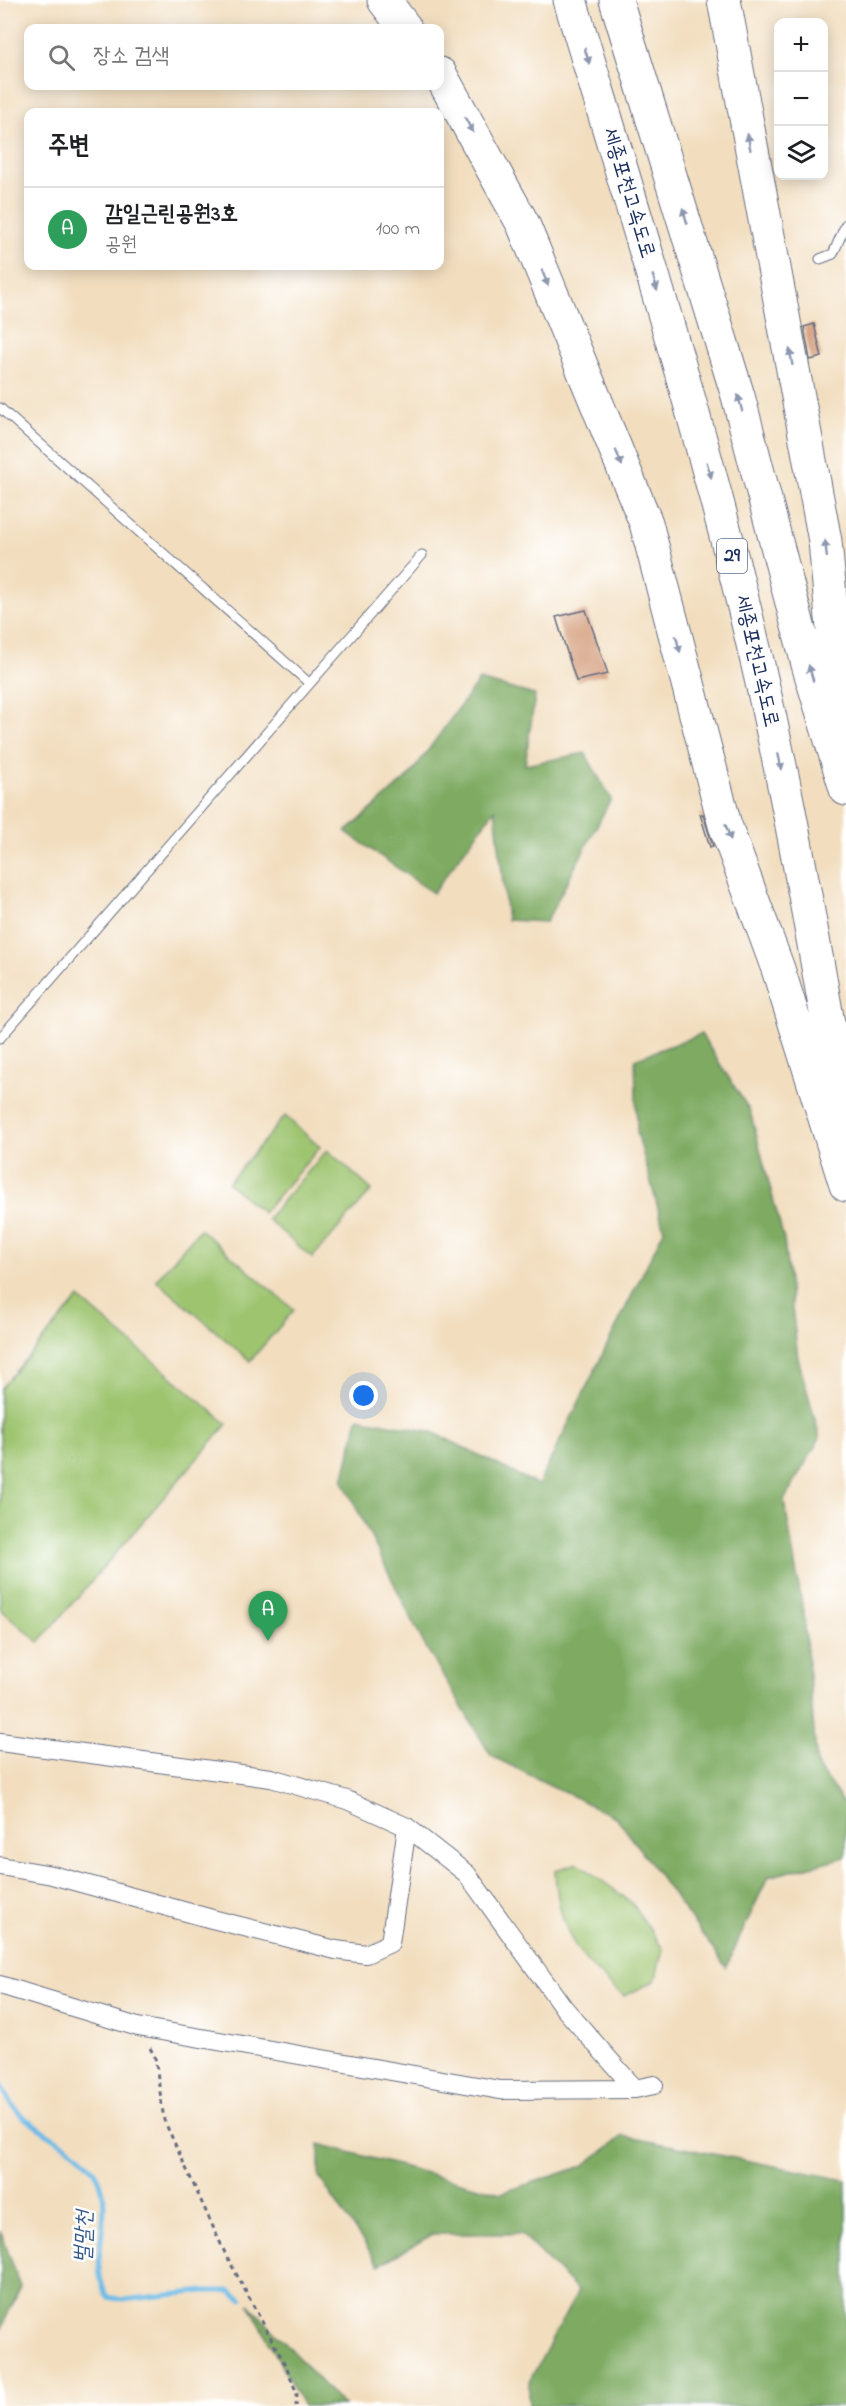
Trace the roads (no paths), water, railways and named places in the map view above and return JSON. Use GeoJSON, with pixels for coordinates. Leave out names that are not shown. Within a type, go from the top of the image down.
{"type":"FeatureCollection","features":[{"type":"Feature","properties":{"kind":"highway"},"geometry":{"type":"LineString","coordinates":[[384,0],[402,24]]}},
{"type":"Feature","properties":{"kind":"highway","name":"세종포천고속도로"},"geometry":{"type":"LineString","coordinates":[[570,0],[722,516],[758,662],[787,796],[846,1124]]}},
{"type":"Feature","properties":{"kind":"highway","name":"29"},"geometry":{"type":"LineString","coordinates":[[616,0],[735,385],[809,668],[846,789]]}},
{"type":"Feature","properties":{"kind":"highway"},"geometry":{"type":"LineString","coordinates":[[724,0],[825,541],[846,774]]}},
{"type":"Feature","properties":{"kind":"highway"},"geometry":{"type":"LineString","coordinates":[[444,81],[523,224],[646,523],[725,825],[778,969],[846,1185]]}},
{"type":"Feature","properties":{"kind":"street"},"geometry":{"type":"LineString","coordinates":[[0,1742],[271,1778],[347,1800],[407,1827],[467,1874],[564,2008],[635,2089]]}},
{"type":"Feature","properties":{"kind":"street"},"geometry":{"type":"LineString","coordinates":[[0,1866],[52,1875],[223,1922],[336,1950],[366,1954],[390,1943],[407,1827]]}},
{"type":"Feature","properties":{"kind":"street"},"geometry":{"type":"LineString","coordinates":[[0,1985],[138,2027],[500,2090],[635,2089],[654,2085]]}},
{"type":"Feature","properties":{"kind":"lane"},"geometry":{"type":"LineString","coordinates":[[820,259],[833,254],[846,224]]}},
{"type":"Feature","properties":{"kind":"lane"},"geometry":{"type":"LineString","coordinates":[[0,408],[309,683]]}},
{"type":"Feature","properties":{"kind":"lane"},"geometry":{"type":"LineString","coordinates":[[0,1038],[422,555]]}},
{"type":"Feature","properties":{"kind":"waterway","name":"벌말천"},"geometry":{"type":"LineString","coordinates":[[0,2084],[17,2111],[83,2158],[98,2177],[103,2191],[104,2207],[99,2269],[108,2297],[123,2300],[204,2291],[230,2291],[242,2299]]}},
{"type":"Feature","properties":{"kind":"place","name":"감일근린공원3호"},"geometry":{"type":"Point","coordinates":[268,1641]}}]}
